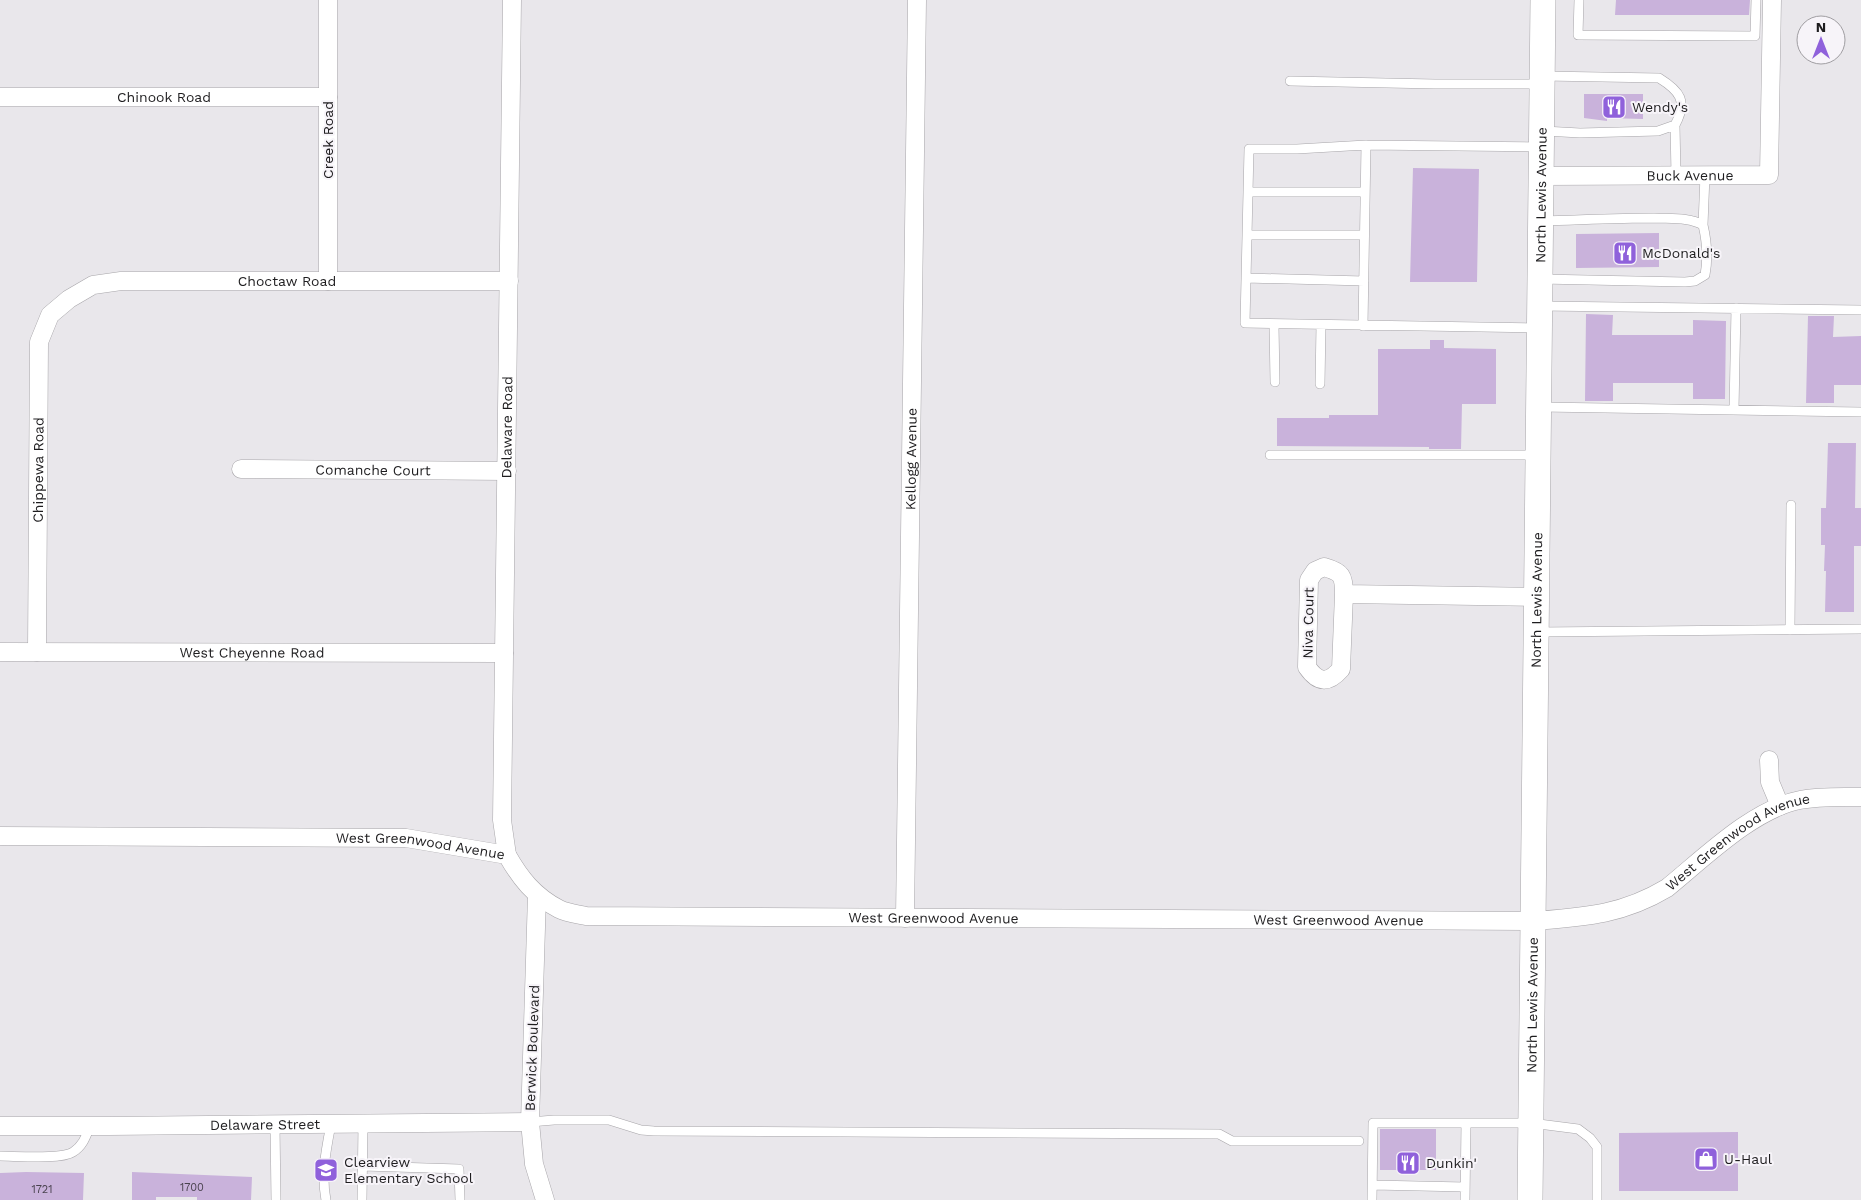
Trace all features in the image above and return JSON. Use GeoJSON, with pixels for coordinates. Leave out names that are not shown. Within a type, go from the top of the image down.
{"type":"FeatureCollection","features":[{"type":"Feature","properties":{"kind":"main road","name":"North Lewis Avenue"},"geometry":{"type":"LineString","coordinates":[[1530,1200],[1543,0]]}},
{"type":"Feature","properties":{"kind":"street","name":"Creek Road"},"geometry":{"type":"LineString","coordinates":[[328,0],[328,281]]}},
{"type":"Feature","properties":{"kind":"street","name":"Delaware Road"},"geometry":{"type":"LineString","coordinates":[[507,855],[502,820],[512,0]]}},
{"type":"Feature","properties":{"kind":"street","name":"Kellogg Avenue"},"geometry":{"type":"LineString","coordinates":[[905,918],[917,0]]}},
{"type":"Feature","properties":{"kind":"street","name":"Buck Avenue"},"geometry":{"type":"LineString","coordinates":[[1541,176],[1770,175],[1772,0]]}},
{"type":"Feature","properties":{"kind":"street","name":"Chinook Road"},"geometry":{"type":"LineString","coordinates":[[0,97],[328,97]]}},
{"type":"Feature","properties":{"kind":"street","name":"Choctaw Road"},"geometry":{"type":"LineString","coordinates":[[69,299],[93,285],[121,281],[509,281]]}},
{"type":"Feature","properties":{"kind":"street","name":"Chippewa Road"},"geometry":{"type":"LineString","coordinates":[[37,652],[39,342],[50,316],[69,299]]}},
{"type":"Feature","properties":{"kind":"street","name":"Comanche Court"},"geometry":{"type":"LineString","coordinates":[[241,469],[507,471]]}},
{"type":"Feature","properties":{"kind":"street","name":"Niva Court"},"geometry":{"type":"LineString","coordinates":[[1324,567],[1337,570],[1344,580],[1344,594],[1341,670],[1334,678],[1324,680],[1314,676],[1307,667],[1309,580],[1316,571],[1324,567]]}},
{"type":"Feature","properties":{"kind":"street"},"geometry":{"type":"LineString","coordinates":[[1344,594],[1536,597]]}},
{"type":"Feature","properties":{"kind":"street","name":"West Cheyenne Road"},"geometry":{"type":"LineString","coordinates":[[0,652],[504,653]]}},
{"type":"Feature","properties":{"kind":"street"},"geometry":{"type":"LineString","coordinates":[[1769,760],[1770,782],[1780,806]]}},
{"type":"Feature","properties":{"kind":"street","name":"West Greenwood Avenue"},"geometry":{"type":"LineString","coordinates":[[0,836],[406,838],[507,855],[520,878],[537,895],[560,910],[586,916],[1533,921],[1614,912],[1657,894],[1745,825],[1770,809],[1800,800],[1861,797]]}},
{"type":"Feature","properties":{"kind":"street","name":"Berwick Boulevard"},"geometry":{"type":"LineString","coordinates":[[537,895],[530,1122],[534,1164],[546,1200]]}},
{"type":"Feature","properties":{"kind":"street","name":"Delaware Street"},"geometry":{"type":"LineString","coordinates":[[0,1126],[530,1122]]}},
{"type":"Feature","properties":{"kind":"lane"},"geometry":{"type":"LineString","coordinates":[[1579,0],[1578,35],[1755,36],[1756,0]]}},
{"type":"Feature","properties":{"kind":"lane"},"geometry":{"type":"LineString","coordinates":[[1290,81],[1396,84],[1659,78],[1674,87],[1683,101],[1681,115],[1676,125],[1676,175]]}},
{"type":"Feature","properties":{"kind":"lane"},"geometry":{"type":"LineString","coordinates":[[1676,125],[1658,131],[1580,133],[1541,139],[1366,145],[1298,150],[1249,150],[1245,324],[1363,326],[1736,308],[1861,310]]}},
{"type":"Feature","properties":{"kind":"lane"},"geometry":{"type":"LineString","coordinates":[[1363,326],[1366,145]]}},
{"type":"Feature","properties":{"kind":"lane"},"geometry":{"type":"LineString","coordinates":[[1540,279],[1600,279],[1666,283],[1695,281],[1705,276],[1707,264],[1704,225],[1705,175]]}},
{"type":"Feature","properties":{"kind":"lane"},"geometry":{"type":"LineString","coordinates":[[1248,192],[1365,192]]}},
{"type":"Feature","properties":{"kind":"lane"},"geometry":{"type":"LineString","coordinates":[[1540,221],[1679,219],[1704,225]]}},
{"type":"Feature","properties":{"kind":"lane"},"geometry":{"type":"LineString","coordinates":[[1247,235],[1364,235]]}},
{"type":"Feature","properties":{"kind":"lane"},"geometry":{"type":"LineString","coordinates":[[1246,278],[1364,281]]}},
{"type":"Feature","properties":{"kind":"lane"},"geometry":{"type":"LineString","coordinates":[[1734,410],[1736,308]]}},
{"type":"Feature","properties":{"kind":"lane"},"geometry":{"type":"LineString","coordinates":[[1274,325],[1274,382]]}},
{"type":"Feature","properties":{"kind":"lane"},"geometry":{"type":"LineString","coordinates":[[1320,384],[1321,325]]}},
{"type":"Feature","properties":{"kind":"lane"},"geometry":{"type":"LineString","coordinates":[[1538,407],[1861,412]]}},
{"type":"Feature","properties":{"kind":"lane"},"geometry":{"type":"LineString","coordinates":[[1270,455],[1538,455]]}},
{"type":"Feature","properties":{"kind":"lane"},"geometry":{"type":"LineString","coordinates":[[1790,630],[1791,505]]}},
{"type":"Feature","properties":{"kind":"lane"},"geometry":{"type":"LineString","coordinates":[[1536,632],[1861,630]]}},
{"type":"Feature","properties":{"kind":"lane"},"geometry":{"type":"LineString","coordinates":[[530,1122],[609,1120],[631,1127],[654,1131],[1219,1134],[1232,1141],[1359,1141]]}},
{"type":"Feature","properties":{"kind":"lane"},"geometry":{"type":"LineString","coordinates":[[1372,1200],[1374,1123],[1531,1123],[1578,1128],[1590,1138],[1597,1147],[1597,1200]]}},
{"type":"Feature","properties":{"kind":"lane"},"geometry":{"type":"LineString","coordinates":[[1465,1200],[1466,1123]]}},
{"type":"Feature","properties":{"kind":"lane"},"geometry":{"type":"LineString","coordinates":[[326,1200],[322,1184],[323,1164],[331,1124]]}},
{"type":"Feature","properties":{"kind":"lane"},"geometry":{"type":"LineString","coordinates":[[362,1200],[363,1124]]}},
{"type":"Feature","properties":{"kind":"lane"},"geometry":{"type":"LineString","coordinates":[[275,1125],[276,1200]]}},
{"type":"Feature","properties":{"kind":"lane"},"geometry":{"type":"LineString","coordinates":[[0,1156],[62,1156],[73,1152],[83,1143],[90,1126]]}},
{"type":"Feature","properties":{"kind":"lane"},"geometry":{"type":"LineString","coordinates":[[363,1166],[459,1169],[460,1200]]}},
{"type":"Feature","properties":{"kind":"lane"},"geometry":{"type":"LineString","coordinates":[[1372,1185],[1465,1187]]}},
{"type":"Feature","properties":{"kind":"building"},"geometry":{"type":"Polygon","coordinates":[[[1616,0],[1750,0],[1749,15],[1615,15],[1616,0]]]}},
{"type":"Feature","properties":{"kind":"building"},"geometry":{"type":"Polygon","coordinates":[[[1584,94],[1643,94],[1643,119],[1607,118],[1607,121],[1584,118],[1584,94]]]}},
{"type":"Feature","properties":{"kind":"building"},"geometry":{"type":"Polygon","coordinates":[[[1413,168],[1479,169],[1477,282],[1410,282],[1413,168]]]}},
{"type":"Feature","properties":{"kind":"building"},"geometry":{"type":"Polygon","coordinates":[[[1659,233],[1659,267],[1576,268],[1576,234],[1659,233]]]}},
{"type":"Feature","properties":{"kind":"building"},"geometry":{"type":"Polygon","coordinates":[[[1586,314],[1613,315],[1612,335],[1693,335],[1693,320],[1726,321],[1725,399],[1693,399],[1693,383],[1613,383],[1613,401],[1585,401],[1586,314]]]}},
{"type":"Feature","properties":{"kind":"building"},"geometry":{"type":"Polygon","coordinates":[[[1808,316],[1834,316],[1833,337],[1861,336],[1861,385],[1834,385],[1834,403],[1806,403],[1808,316]]]}},
{"type":"Feature","properties":{"kind":"building"},"geometry":{"type":"Polygon","coordinates":[[[1430,340],[1444,340],[1444,348],[1496,349],[1496,404],[1462,404],[1461,449],[1277,446],[1277,418],[1329,418],[1329,415],[1378,415],[1378,349],[1430,349],[1430,340]]]}},
{"type":"Feature","properties":{"kind":"building"},"geometry":{"type":"Polygon","coordinates":[[[1828,443],[1856,443],[1855,508],[1861,508],[1861,546],[1854,546],[1854,612],[1825,612],[1825,545],[1821,545],[1821,508],[1826,508],[1828,443]]]}},
{"type":"Feature","properties":{"kind":"building"},"geometry":{"type":"Polygon","coordinates":[[[1380,1129],[1436,1129],[1436,1170],[1380,1170],[1380,1129]]]}},
{"type":"Feature","properties":{"kind":"building"},"geometry":{"type":"Polygon","coordinates":[[[1738,1132],[1738,1191],[1619,1191],[1619,1133],[1738,1132]]]}},
{"type":"Feature","properties":{"kind":"building"},"geometry":{"type":"Polygon","coordinates":[[[132,1172],[252,1177],[251,1200],[197,1200],[197,1197],[156,1197],[156,1200],[132,1200],[132,1172]]]}},
{"type":"Feature","properties":{"kind":"building"},"geometry":{"type":"Polygon","coordinates":[[[0,1173],[84,1173],[83,1200],[0,1200],[0,1173]]]}},
{"type":"Feature","properties":{"kind":"place","name":"Wendy's"},"geometry":{"type":"Point","coordinates":[1614,107]}},
{"type":"Feature","properties":{"kind":"place","name":"McDonald's"},"geometry":{"type":"Point","coordinates":[1625,253]}},
{"type":"Feature","properties":{"kind":"place","name":"U-Haul"},"geometry":{"type":"Point","coordinates":[1706,1159]}},
{"type":"Feature","properties":{"kind":"place","name":"Dunkin'"},"geometry":{"type":"Point","coordinates":[1408,1163]}},
{"type":"Feature","properties":{"kind":"place","name":"Clearview Elementary School"},"geometry":{"type":"Point","coordinates":[326,1170]}}]}
